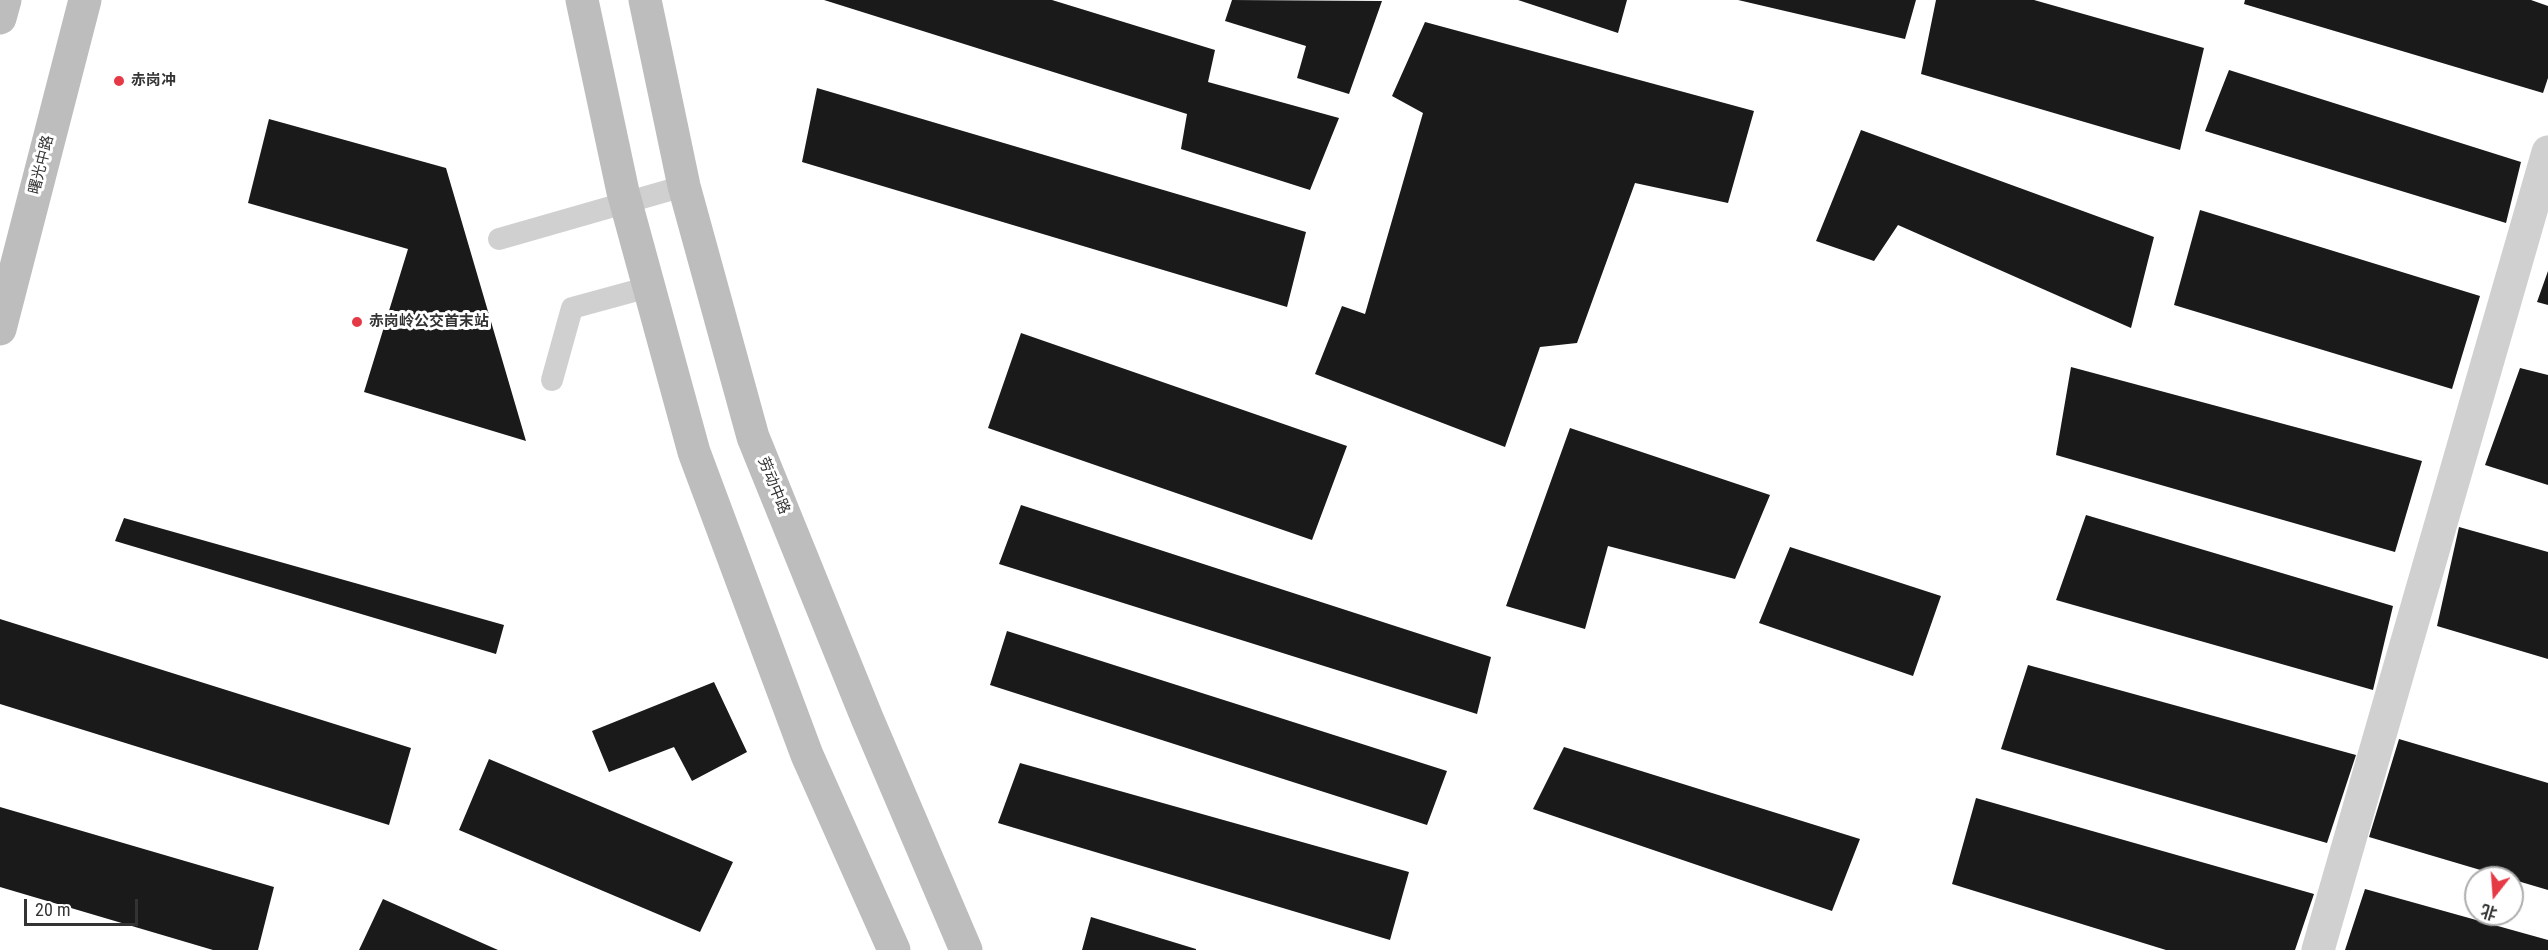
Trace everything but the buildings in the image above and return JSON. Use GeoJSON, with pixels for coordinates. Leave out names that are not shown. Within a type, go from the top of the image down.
{"type":"FeatureCollection","features":[{"type":"Feature","properties":{"kind":"main road"},"geometry":{"type":"LineString","coordinates":[[0,18],[5,0]]}},
{"type":"Feature","properties":{"kind":"main road","name":"曙光中路"},"geometry":{"type":"LineString","coordinates":[[0,329],[85,0]]}},
{"type":"Feature","properties":{"kind":"main road"},"geometry":{"type":"LineString","coordinates":[[582,0],[626,202],[694,452],[807,754],[894,950]]}},
{"type":"Feature","properties":{"kind":"main road","name":"劳动中路"},"geometry":{"type":"LineString","coordinates":[[645,0],[684,186],[753,437],[867,718],[966,950]]}},
{"type":"Feature","properties":{"kind":"street"},"geometry":{"type":"LineString","coordinates":[[2318,950],[2548,152]]}},
{"type":"Feature","properties":{"kind":"lane"},"geometry":{"type":"LineString","coordinates":[[499,239],[684,186]]}},
{"type":"Feature","properties":{"kind":"lane"},"geometry":{"type":"LineString","coordinates":[[552,380],[572,308],[649,287]]}},
{"type":"Feature","properties":{"kind":"place","name":"赤岗冲"},"geometry":{"type":"Point","coordinates":[119,81]}},
{"type":"Feature","properties":{"kind":"place","name":"赤岗岭公交首末站"},"geometry":{"type":"Point","coordinates":[357,322]}}]}
